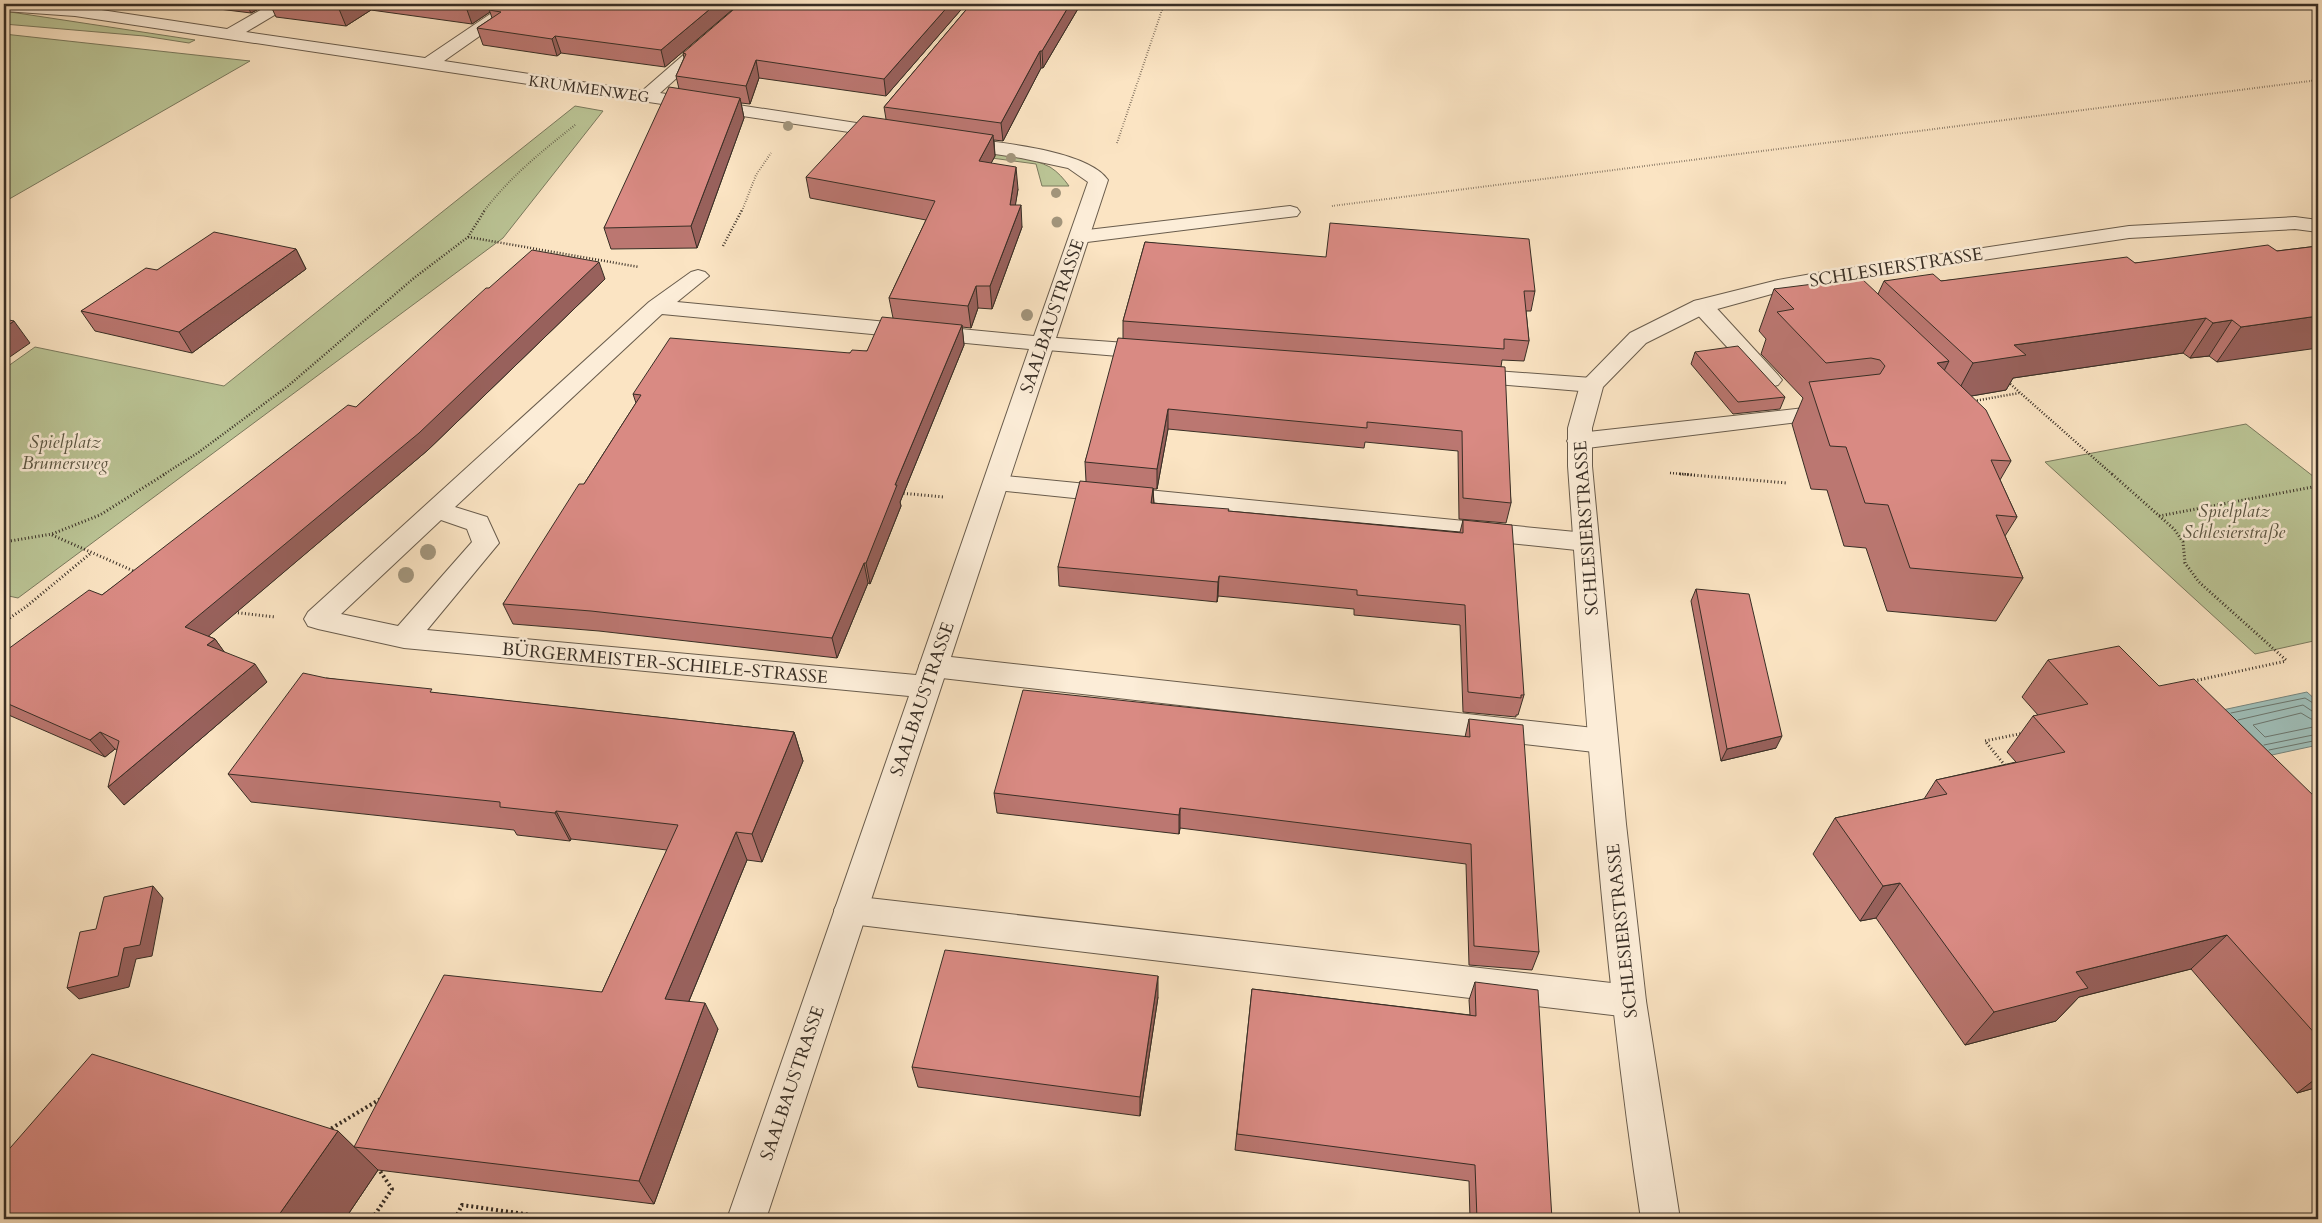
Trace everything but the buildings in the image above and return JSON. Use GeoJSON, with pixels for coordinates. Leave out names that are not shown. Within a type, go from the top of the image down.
{"type":"FeatureCollection","features":[{"type":"Feature","properties":{"kind":"street","name":"KRUMMENWEG"},"geometry":{"type":"LineString","coordinates":[[47,4],[82,7],[228,35],[908,136]]}},
{"type":"Feature","properties":{"kind":"street"},"geometry":{"type":"LineString","coordinates":[[228,35],[282,4]]}},
{"type":"Feature","properties":{"kind":"street"},"geometry":{"type":"LineString","coordinates":[[427,65],[515,4]]}},
{"type":"Feature","properties":{"kind":"street"},"geometry":{"type":"LineString","coordinates":[[645,97],[752,4]]}},
{"type":"Feature","properties":{"kind":"street","name":"KRUMMENWEG"},"geometry":{"type":"LineString","coordinates":[[4,6],[82,7]]}},
{"type":"Feature","properties":{"kind":"street"},"geometry":{"type":"LineString","coordinates":[[870,130],[882,116]]}},
{"type":"Feature","properties":{"kind":"street"},"geometry":{"type":"LineString","coordinates":[[938,140],[1021,152],[1074,164],[1098,180]]}},
{"type":"Feature","properties":{"kind":"street","name":"SAALBAUSTRASSE"},"geometry":{"type":"LineString","coordinates":[[746,1219],[1098,180]]}},
{"type":"Feature","properties":{"kind":"street"},"geometry":{"type":"LineString","coordinates":[[1079,237],[1290,212]]}},
{"type":"Feature","properties":{"kind":"street"},"geometry":{"type":"LineString","coordinates":[[2296,223],[2318,216]]}},
{"type":"Feature","properties":{"kind":"street","name":"SCHLESIERSTRASSE"},"geometry":{"type":"LineString","coordinates":[[1660,1219],[1629,1001],[1603,741],[1586,542],[1579,442],[1580,428],[1592,385],[1638,338],[1702,306],[1778,286],[2129,232],[2296,223],[2318,226]]}},
{"type":"Feature","properties":{"kind":"street"},"geometry":{"type":"LineString","coordinates":[[318,619],[657,308],[698,276]]}},
{"type":"Feature","properties":{"kind":"street"},"geometry":{"type":"LineString","coordinates":[[1817,279],[1838,299]]}},
{"type":"Feature","properties":{"kind":"street"},"geometry":{"type":"LineString","coordinates":[[1702,306],[1802,416]]}},
{"type":"Feature","properties":{"kind":"street"},"geometry":{"type":"LineString","coordinates":[[657,308],[1043,344],[1173,354]]}},
{"type":"Feature","properties":{"kind":"street"},"geometry":{"type":"LineString","coordinates":[[1451,374],[1592,385]]}},
{"type":"Feature","properties":{"kind":"street"},"geometry":{"type":"LineString","coordinates":[[1579,442],[1852,409]]}},
{"type":"Feature","properties":{"kind":"street"},"geometry":{"type":"LineString","coordinates":[[993,492],[1586,542]]}},
{"type":"Feature","properties":{"kind":"street"},"geometry":{"type":"LineString","coordinates":[[404,638],[486,543],[478,523],[436,510]]}},
{"type":"Feature","properties":{"kind":"street","name":"BÜRGERMEISTER-SCHIELE-STRASSE"},"geometry":{"type":"LineString","coordinates":[[318,619],[404,638],[929,676],[1603,741]]}},
{"type":"Feature","properties":{"kind":"street"},"geometry":{"type":"LineString","coordinates":[[851,910],[1629,1001]]}},
{"type":"Feature","properties":{"kind":"path"},"geometry":{"type":"LineString","coordinates":[[1098,180],[1112,159],[1164,4]]}},
{"type":"Feature","properties":{"kind":"path"},"geometry":{"type":"LineString","coordinates":[[1290,212],[2318,80]]}},
{"type":"Feature","properties":{"kind":"path"},"geometry":{"type":"LineString","coordinates":[[4,542],[52,534],[100,515],[199,452],[288,386],[414,278],[468,237],[473,226],[499,191],[533,158],[578,123]]}},
{"type":"Feature","properties":{"kind":"path"},"geometry":{"type":"LineString","coordinates":[[468,237],[698,276],[732,234],[760,165],[772,152]]}},
{"type":"Feature","properties":{"kind":"path"},"geometry":{"type":"LineString","coordinates":[[2005,380],[2174,529],[2182,542],[2185,564],[2199,582],[2286,660],[2185,682]]}},
{"type":"Feature","properties":{"kind":"path"},"geometry":{"type":"LineString","coordinates":[[1971,401],[2019,393]]}},
{"type":"Feature","properties":{"kind":"path"},"geometry":{"type":"LineString","coordinates":[[1668,473],[1787,482]]}},
{"type":"Feature","properties":{"kind":"path"},"geometry":{"type":"LineString","coordinates":[[2158,516],[2318,486]]}},
{"type":"Feature","properties":{"kind":"path"},"geometry":{"type":"LineString","coordinates":[[893,492],[993,492]]}},
{"type":"Feature","properties":{"kind":"path"},"geometry":{"type":"LineString","coordinates":[[52,534],[90,553],[145,576]]}},
{"type":"Feature","properties":{"kind":"path"},"geometry":{"type":"LineString","coordinates":[[4,622],[27,606],[90,553]]}},
{"type":"Feature","properties":{"kind":"path"},"geometry":{"type":"LineString","coordinates":[[227,610],[236,614],[318,619]]}},
{"type":"Feature","properties":{"kind":"path"},"geometry":{"type":"LineString","coordinates":[[2011,773],[1985,741],[2032,731]]}},
{"type":"Feature","properties":{"kind":"path"},"geometry":{"type":"LineString","coordinates":[[382,1107],[387,1089]]}},
{"type":"Feature","properties":{"kind":"path"},"geometry":{"type":"LineString","coordinates":[[325,1132],[383,1098]]}},
{"type":"Feature","properties":{"kind":"path"},"geometry":{"type":"LineString","coordinates":[[372,1219],[392,1189],[378,1170],[378,1161]]}},
{"type":"Feature","properties":{"kind":"path"},"geometry":{"type":"LineString","coordinates":[[455,1219],[462,1205],[559,1219]]}},
{"type":"Feature","properties":{"kind":"green space"},"geometry":{"type":"Polygon","coordinates":[[[4,11],[195,40],[189,43],[144,36],[4,24],[4,11]]]}},
{"type":"Feature","properties":{"kind":"green space"},"geometry":{"type":"Polygon","coordinates":[[[4,34],[250,61],[4,202],[4,34]]]}},
{"type":"Feature","properties":{"kind":"green space","name":"Spielplatz Brumersweg"},"geometry":{"type":"Polygon","coordinates":[[[575,106],[603,111],[503,238],[18,598],[4,595],[4,369],[35,347],[224,386],[575,106]]]}},
{"type":"Feature","properties":{"kind":"green space"},"geometry":{"type":"Polygon","coordinates":[[[937,145],[1009,154],[1037,162],[1053,169],[1069,186],[1042,186],[1036,164],[932,150],[937,145]]]}},
{"type":"Feature","properties":{"kind":"green space","name":"Spielplatz Schlesierstraße"},"geometry":{"type":"Polygon","coordinates":[[[2246,424],[2318,480],[2318,640],[2255,654],[2045,462],[2246,424]]]}},
{"type":"Feature","properties":{"kind":"water"},"geometry":{"type":"Polygon","coordinates":[[[2307,692],[2318,702],[2318,745],[2258,758],[2213,712],[2307,692]]]}}]}
